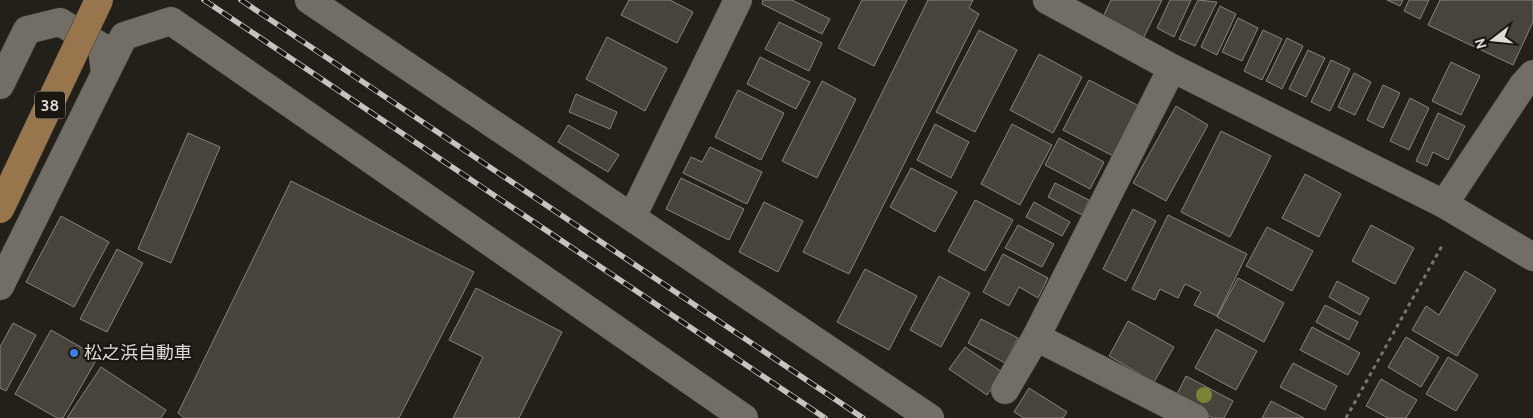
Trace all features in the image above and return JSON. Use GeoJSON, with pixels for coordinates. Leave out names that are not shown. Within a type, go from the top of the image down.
{"type":"FeatureCollection","features":[{"type":"Feature","properties":{"kind":"main road","name":"38"},"geometry":{"type":"LineString","coordinates":[[0,209],[99,0]]}},
{"type":"Feature","properties":{"kind":"street"},"geometry":{"type":"LineString","coordinates":[[309,0],[930,418]]}},
{"type":"Feature","properties":{"kind":"street"},"geometry":{"type":"LineString","coordinates":[[632,217],[738,0]]}},
{"type":"Feature","properties":{"kind":"street"},"geometry":{"type":"LineString","coordinates":[[1047,0],[1172,68],[1444,204],[1533,257]]}},
{"type":"Feature","properties":{"kind":"street"},"geometry":{"type":"LineString","coordinates":[[0,286],[124,36],[171,21],[744,418]]}},
{"type":"Feature","properties":{"kind":"street"},"geometry":{"type":"LineString","coordinates":[[0,85],[27,30],[60,22],[102,47],[105,74]]}},
{"type":"Feature","properties":{"kind":"street"},"geometry":{"type":"LineString","coordinates":[[1005,390],[1036,337],[1172,68]]}},
{"type":"Feature","properties":{"kind":"street"},"geometry":{"type":"LineString","coordinates":[[1444,204],[1523,85],[1533,74]]}},
{"type":"Feature","properties":{"kind":"street"},"geometry":{"type":"LineString","coordinates":[[1036,337],[1195,418]]}},
{"type":"Feature","properties":{"kind":"path"},"geometry":{"type":"LineString","coordinates":[[1346,418],[1452,226],[1444,204]]}},
{"type":"Feature","properties":{"kind":"building"},"geometry":{"type":"Polygon","coordinates":[[[629,0],[670,0],[693,12],[677,43],[621,15],[629,0]]]}},
{"type":"Feature","properties":{"kind":"building"},"geometry":{"type":"Polygon","coordinates":[[[763,0],[792,0],[830,19],[822,34],[762,4],[763,0]]]}},
{"type":"Feature","properties":{"kind":"building"},"geometry":{"type":"Polygon","coordinates":[[[862,0],[907,0],[874,66],[838,48],[862,0]]]}},
{"type":"Feature","properties":{"kind":"building"},"geometry":{"type":"Polygon","coordinates":[[[928,0],[973,0],[969,8],[979,14],[849,274],[803,252],[928,0]]]}},
{"type":"Feature","properties":{"kind":"building"},"geometry":{"type":"Polygon","coordinates":[[[1111,0],[1162,0],[1142,41],[1101,21],[1111,0]]]}},
{"type":"Feature","properties":{"kind":"building"},"geometry":{"type":"Polygon","coordinates":[[[1170,0],[1191,0],[1174,37],[1157,28],[1170,0]]]}},
{"type":"Feature","properties":{"kind":"building"},"geometry":{"type":"Polygon","coordinates":[[[1198,0],[1217,2],[1195,46],[1179,39],[1198,0]]]}},
{"type":"Feature","properties":{"kind":"building"},"geometry":{"type":"Polygon","coordinates":[[[1387,0],[1403,0],[1400,6],[1387,0]]]}},
{"type":"Feature","properties":{"kind":"building"},"geometry":{"type":"Polygon","coordinates":[[[1409,0],[1429,0],[1420,19],[1404,11],[1409,0]]]}},
{"type":"Feature","properties":{"kind":"building"},"geometry":{"type":"Polygon","coordinates":[[[1440,0],[1533,0],[1533,22],[1513,65],[1428,25],[1440,0]]]}},
{"type":"Feature","properties":{"kind":"building"},"geometry":{"type":"Polygon","coordinates":[[[1220,6],[1236,14],[1217,55],[1201,47],[1220,6]]]}},
{"type":"Feature","properties":{"kind":"building"},"geometry":{"type":"Polygon","coordinates":[[[1238,18],[1258,28],[1242,61],[1222,52],[1238,18]]]}},
{"type":"Feature","properties":{"kind":"building"},"geometry":{"type":"Polygon","coordinates":[[[779,22],[822,43],[809,71],[765,49],[779,22]]]}},
{"type":"Feature","properties":{"kind":"building"},"geometry":{"type":"Polygon","coordinates":[[[979,30],[1017,50],[975,132],[936,112],[979,30]]]}},
{"type":"Feature","properties":{"kind":"building"},"geometry":{"type":"Polygon","coordinates":[[[1263,30],[1282,39],[1262,80],[1244,71],[1263,30]]]}},
{"type":"Feature","properties":{"kind":"building"},"geometry":{"type":"Polygon","coordinates":[[[607,37],[667,68],[645,111],[586,79],[607,37]]]}},
{"type":"Feature","properties":{"kind":"building"},"geometry":{"type":"Polygon","coordinates":[[[1287,38],[1303,46],[1282,89],[1266,81],[1287,38]]]}},
{"type":"Feature","properties":{"kind":"building"},"geometry":{"type":"Polygon","coordinates":[[[1308,50],[1325,58],[1306,97],[1289,89],[1308,50]]]}},
{"type":"Feature","properties":{"kind":"building"},"geometry":{"type":"Polygon","coordinates":[[[1039,54],[1082,77],[1053,133],[1010,110],[1039,54]]]}},
{"type":"Feature","properties":{"kind":"building"},"geometry":{"type":"Polygon","coordinates":[[[760,57],[810,82],[796,109],[747,84],[760,57]]]}},
{"type":"Feature","properties":{"kind":"building"},"geometry":{"type":"Polygon","coordinates":[[[1331,60],[1350,69],[1330,111],[1311,102],[1331,60]]]}},
{"type":"Feature","properties":{"kind":"building"},"geometry":{"type":"Polygon","coordinates":[[[1451,62],[1480,76],[1461,115],[1432,101],[1451,62]]]}},
{"type":"Feature","properties":{"kind":"building"},"geometry":{"type":"Polygon","coordinates":[[[1354,73],[1371,82],[1355,115],[1338,107],[1354,73]]]}},
{"type":"Feature","properties":{"kind":"building"},"geometry":{"type":"Polygon","coordinates":[[[1089,80],[1139,106],[1113,156],[1063,130],[1089,80]]]}},
{"type":"Feature","properties":{"kind":"building"},"geometry":{"type":"Polygon","coordinates":[[[822,81],[856,99],[817,178],[782,161],[822,81]]]}},
{"type":"Feature","properties":{"kind":"building"},"geometry":{"type":"Polygon","coordinates":[[[1383,85],[1400,93],[1383,128],[1367,120],[1383,85]]]}},
{"type":"Feature","properties":{"kind":"building"},"geometry":{"type":"Polygon","coordinates":[[[738,90],[784,113],[761,160],[715,137],[738,90]]]}},
{"type":"Feature","properties":{"kind":"building"},"geometry":{"type":"Polygon","coordinates":[[[576,94],[617,112],[610,129],[569,112],[576,94]]]}},
{"type":"Feature","properties":{"kind":"building"},"geometry":{"type":"Polygon","coordinates":[[[1410,98],[1429,108],[1409,150],[1390,141],[1410,98]]]}},
{"type":"Feature","properties":{"kind":"building"},"geometry":{"type":"Polygon","coordinates":[[[1176,106],[1208,125],[1166,201],[1133,183],[1176,106]]]}},
{"type":"Feature","properties":{"kind":"building"},"geometry":{"type":"Polygon","coordinates":[[[1438,113],[1465,126],[1448,160],[1433,152],[1427,166],[1416,161],[1438,113]]]}},
{"type":"Feature","properties":{"kind":"building"},"geometry":{"type":"Polygon","coordinates":[[[935,124],[969,142],[951,178],[917,160],[935,124]]]}},
{"type":"Feature","properties":{"kind":"building"},"geometry":{"type":"Polygon","coordinates":[[[1012,124],[1052,145],[1020,205],[981,184],[1012,124]]]}},
{"type":"Feature","properties":{"kind":"building"},"geometry":{"type":"Polygon","coordinates":[[[568,125],[619,155],[608,172],[558,142],[568,125]]]}},
{"type":"Feature","properties":{"kind":"building"},"geometry":{"type":"Polygon","coordinates":[[[1221,131],[1271,156],[1230,237],[1181,212],[1221,131]]]}},
{"type":"Feature","properties":{"kind":"building"},"geometry":{"type":"Polygon","coordinates":[[[188,133],[220,147],[171,263],[138,249],[188,133]]]}},
{"type":"Feature","properties":{"kind":"building"},"geometry":{"type":"Polygon","coordinates":[[[1059,138],[1104,162],[1090,189],[1045,165],[1059,138]]]}},
{"type":"Feature","properties":{"kind":"building"},"geometry":{"type":"Polygon","coordinates":[[[710,147],[762,172],[747,204],[683,173],[691,157],[702,162],[710,147]]]}},
{"type":"Feature","properties":{"kind":"building"},"geometry":{"type":"Polygon","coordinates":[[[911,168],[957,192],[935,232],[890,207],[911,168]]]}},
{"type":"Feature","properties":{"kind":"building"},"geometry":{"type":"Polygon","coordinates":[[[1305,174],[1341,194],[1319,237],[1282,218],[1305,174]]]}},
{"type":"Feature","properties":{"kind":"building"},"geometry":{"type":"Polygon","coordinates":[[[681,178],[744,209],[729,240],[666,209],[681,178]]]}},
{"type":"Feature","properties":{"kind":"building"},"geometry":{"type":"Polygon","coordinates":[[[291,181],[474,272],[399,418],[184,418],[178,413],[291,181]]]}},
{"type":"Feature","properties":{"kind":"building"},"geometry":{"type":"Polygon","coordinates":[[[1055,183],[1089,200],[1082,215],[1048,197],[1055,183]]]}},
{"type":"Feature","properties":{"kind":"building"},"geometry":{"type":"Polygon","coordinates":[[[975,200],[1013,220],[985,271],[948,251],[975,200]]]}},
{"type":"Feature","properties":{"kind":"building"},"geometry":{"type":"Polygon","coordinates":[[[764,202],[803,221],[778,272],[739,252],[764,202]]]}},
{"type":"Feature","properties":{"kind":"building"},"geometry":{"type":"Polygon","coordinates":[[[1034,202],[1070,222],[1062,236],[1026,217],[1034,202]]]}},
{"type":"Feature","properties":{"kind":"building"},"geometry":{"type":"Polygon","coordinates":[[[1133,209],[1156,221],[1126,281],[1103,269],[1133,209]]]}},
{"type":"Feature","properties":{"kind":"building"},"geometry":{"type":"Polygon","coordinates":[[[1168,215],[1247,254],[1217,316],[1194,305],[1201,292],[1185,284],[1178,298],[1160,289],[1155,300],[1132,289],[1168,215]]]}},
{"type":"Feature","properties":{"kind":"building"},"geometry":{"type":"Polygon","coordinates":[[[61,216],[109,242],[74,307],[26,282],[61,216]]]}},
{"type":"Feature","properties":{"kind":"building"},"geometry":{"type":"Polygon","coordinates":[[[1018,225],[1054,244],[1042,267],[1005,248],[1018,225]]]}},
{"type":"Feature","properties":{"kind":"building"},"geometry":{"type":"Polygon","coordinates":[[[1371,225],[1414,248],[1395,284],[1352,261],[1371,225]]]}},
{"type":"Feature","properties":{"kind":"building"},"geometry":{"type":"Polygon","coordinates":[[[1267,227],[1313,251],[1292,291],[1246,266],[1267,227]]]}},
{"type":"Feature","properties":{"kind":"building"},"geometry":{"type":"Polygon","coordinates":[[[117,249],[143,263],[107,332],[80,319],[117,249]]]}},
{"type":"Feature","properties":{"kind":"building"},"geometry":{"type":"Polygon","coordinates":[[[1003,254],[1048,278],[1038,298],[1019,287],[1009,306],[983,292],[1003,254]]]}},
{"type":"Feature","properties":{"kind":"building"},"geometry":{"type":"Polygon","coordinates":[[[865,269],[917,296],[889,350],[837,322],[865,269]]]}},
{"type":"Feature","properties":{"kind":"building"},"geometry":{"type":"Polygon","coordinates":[[[1465,271],[1496,290],[1457,356],[1412,330],[1426,306],[1439,315],[1465,271]]]}},
{"type":"Feature","properties":{"kind":"building"},"geometry":{"type":"Polygon","coordinates":[[[939,276],[970,293],[941,347],[910,330],[939,276]]]}},
{"type":"Feature","properties":{"kind":"building"},"geometry":{"type":"Polygon","coordinates":[[[1238,278],[1284,303],[1264,342],[1217,317],[1238,278]]]}},
{"type":"Feature","properties":{"kind":"building"},"geometry":{"type":"Polygon","coordinates":[[[1337,281],[1369,298],[1360,315],[1329,297],[1337,281]]]}},
{"type":"Feature","properties":{"kind":"building"},"geometry":{"type":"Polygon","coordinates":[[[476,288],[562,332],[519,418],[453,418],[483,357],[449,340],[476,288]]]}},
{"type":"Feature","properties":{"kind":"building"},"geometry":{"type":"Polygon","coordinates":[[[1325,305],[1358,322],[1349,340],[1316,322],[1325,305]]]}},
{"type":"Feature","properties":{"kind":"building"},"geometry":{"type":"Polygon","coordinates":[[[981,319],[1018,338],[1005,363],[968,343],[981,319]]]}},
{"type":"Feature","properties":{"kind":"building"},"geometry":{"type":"Polygon","coordinates":[[[1128,321],[1174,347],[1154,382],[1109,356],[1128,321]]]}},
{"type":"Feature","properties":{"kind":"building"},"geometry":{"type":"Polygon","coordinates":[[[13,323],[36,335],[6,391],[0,388],[0,347],[13,323]]]}},
{"type":"Feature","properties":{"kind":"building"},"geometry":{"type":"Polygon","coordinates":[[[1312,327],[1360,353],[1348,375],[1300,350],[1312,327]]]}},
{"type":"Feature","properties":{"kind":"building"},"geometry":{"type":"Polygon","coordinates":[[[1216,329],[1257,351],[1236,390],[1195,368],[1216,329]]]}},
{"type":"Feature","properties":{"kind":"building"},"geometry":{"type":"Polygon","coordinates":[[[51,330],[98,357],[63,418],[57,418],[15,394],[51,330]]]}},
{"type":"Feature","properties":{"kind":"building"},"geometry":{"type":"Polygon","coordinates":[[[1406,337],[1439,357],[1421,387],[1388,367],[1406,337]]]}},
{"type":"Feature","properties":{"kind":"building"},"geometry":{"type":"Polygon","coordinates":[[[965,347],[1002,372],[987,395],[949,369],[965,347]]]}},
{"type":"Feature","properties":{"kind":"building"},"geometry":{"type":"Polygon","coordinates":[[[1448,357],[1478,375],[1456,411],[1426,394],[1448,357]]]}},
{"type":"Feature","properties":{"kind":"building"},"geometry":{"type":"Polygon","coordinates":[[[1293,363],[1337,386],[1325,410],[1280,387],[1293,363]]]}},
{"type":"Feature","properties":{"kind":"building"},"geometry":{"type":"Polygon","coordinates":[[[101,367],[166,410],[161,418],[67,418],[101,367]]]}},
{"type":"Feature","properties":{"kind":"building"},"geometry":{"type":"Polygon","coordinates":[[[1186,376],[1233,401],[1224,418],[1213,418],[1175,398],[1186,376]]]}},
{"type":"Feature","properties":{"kind":"building"},"geometry":{"type":"Polygon","coordinates":[[[1381,379],[1417,400],[1406,418],[1388,418],[1366,406],[1381,379]]]}},
{"type":"Feature","properties":{"kind":"building"},"geometry":{"type":"Polygon","coordinates":[[[1029,388],[1067,412],[1063,418],[1024,418],[1014,412],[1029,388]]]}},
{"type":"Feature","properties":{"kind":"building"},"geometry":{"type":"Polygon","coordinates":[[[1271,401],[1304,418],[1262,418],[1271,401]]]}},
{"type":"Feature","properties":{"kind":"railway"},"geometry":{"type":"LineString","coordinates":[[204,0],[825,418]]}},
{"type":"Feature","properties":{"kind":"railway"},"geometry":{"type":"LineString","coordinates":[[241,0],[863,418]]}},
{"type":"Feature","properties":{"kind":"place","name":"松之浜自動車"},"geometry":{"type":"Point","coordinates":[74,353]}}]}
